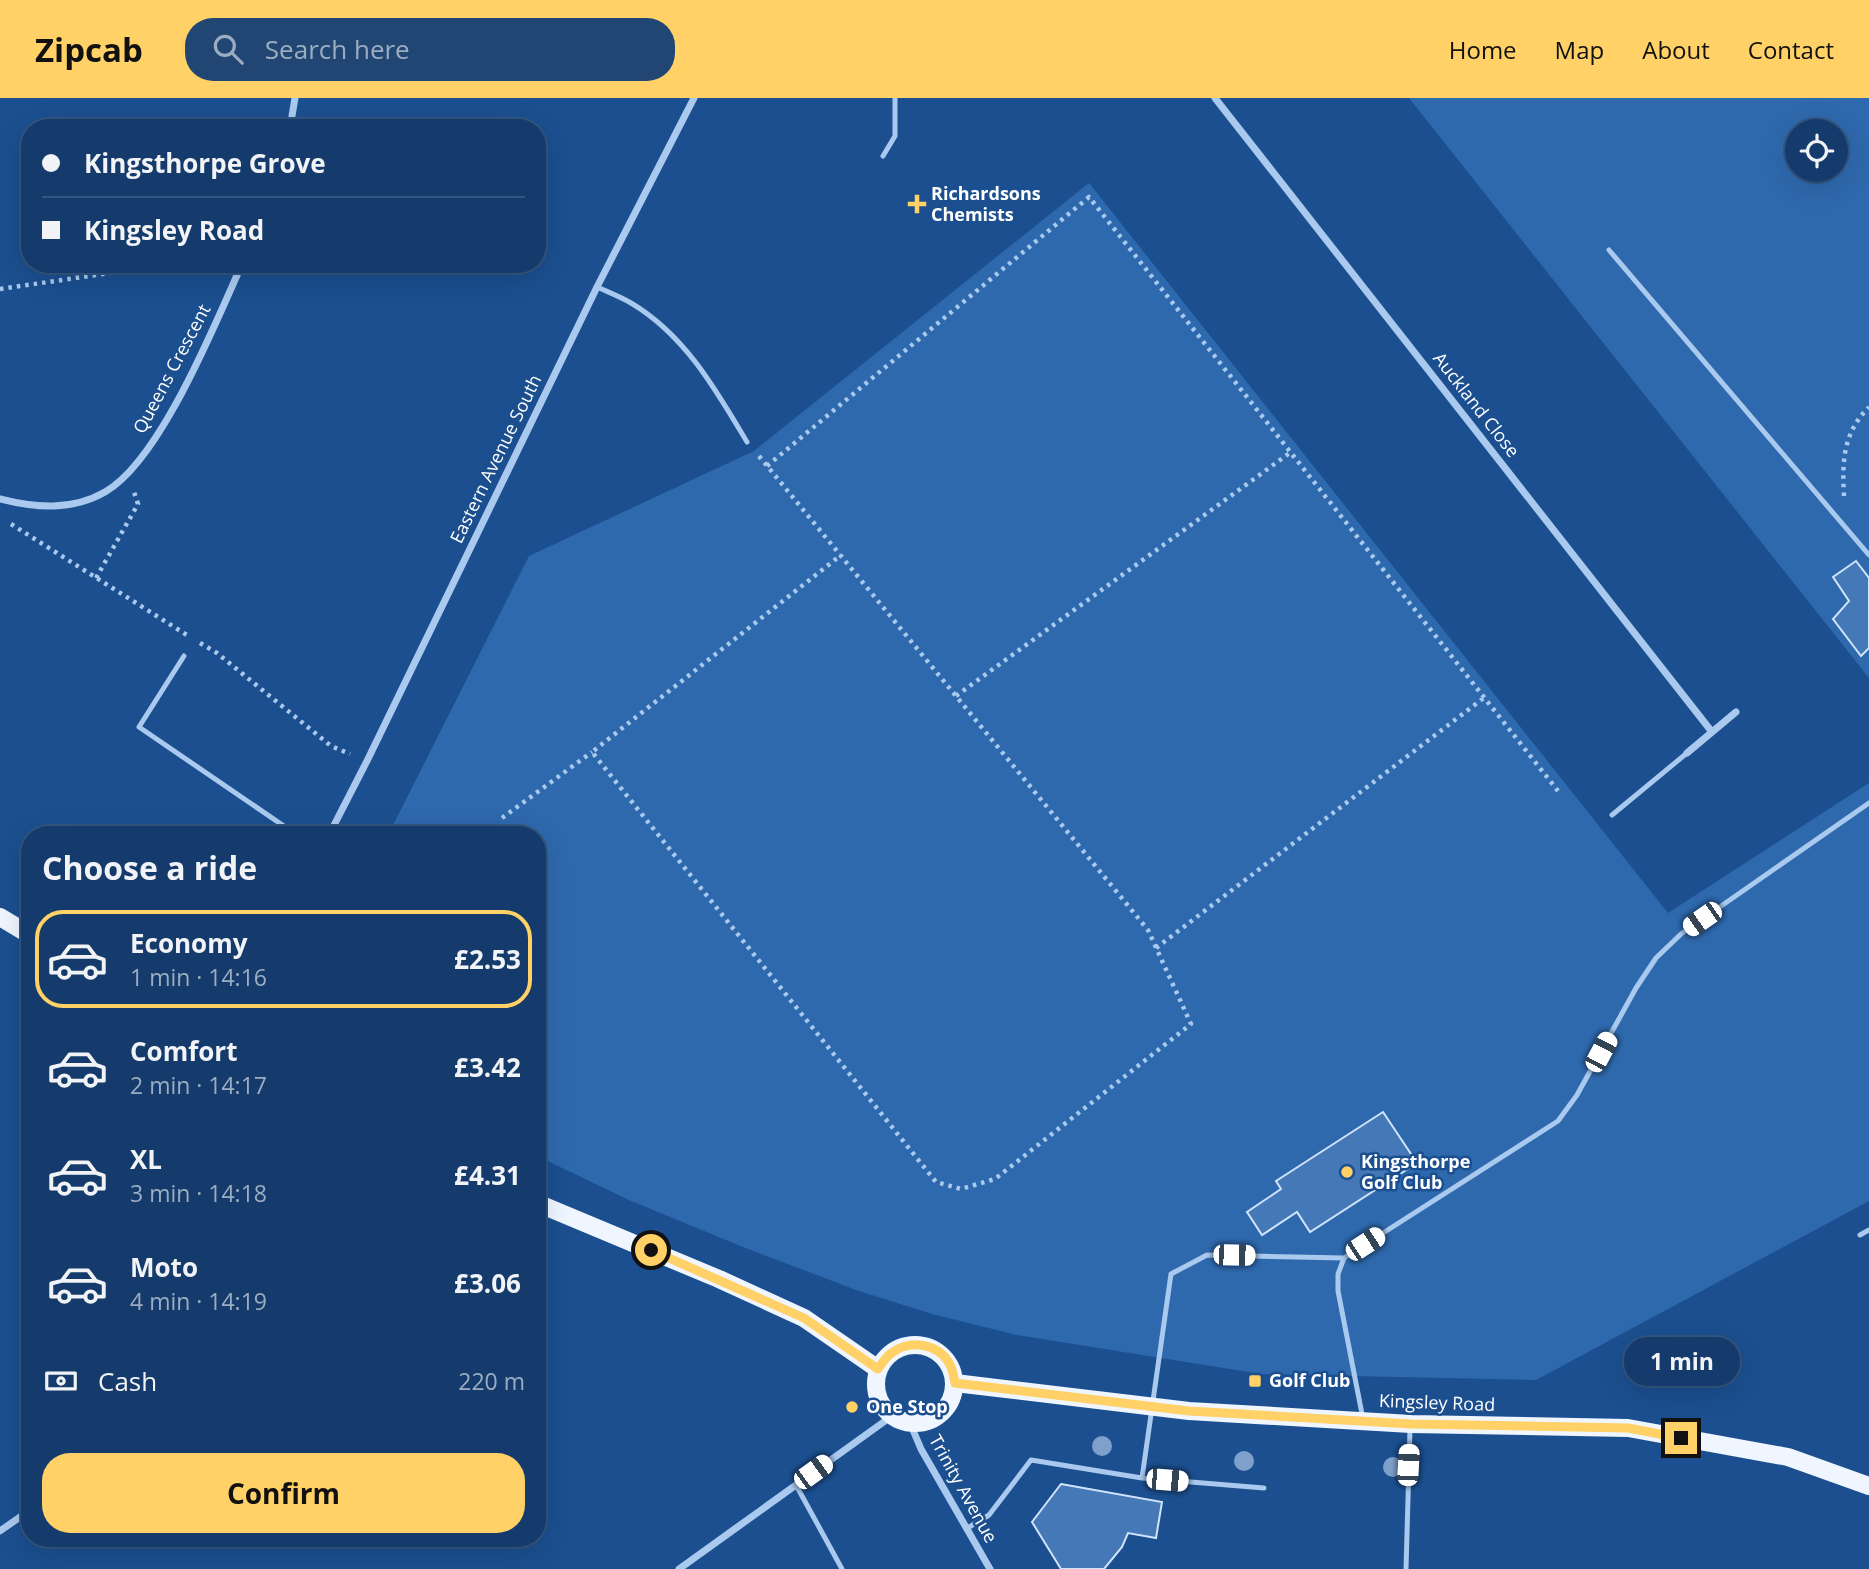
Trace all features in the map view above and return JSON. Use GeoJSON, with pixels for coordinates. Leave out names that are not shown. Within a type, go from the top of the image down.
{"type":"FeatureCollection","features":[{"type":"Feature","properties":{"kind":"main road"},"geometry":{"type":"LineString","coordinates":[[0,917],[21,930]]}},
{"type":"Feature","properties":{"kind":"main road"},"geometry":{"type":"LineString","coordinates":[[546,1207],[719,1279],[804,1318],[878,1369]]}},
{"type":"Feature","properties":{"kind":"main road"},"geometry":{"type":"LineString","coordinates":[[919,1344],[939,1352],[951,1365],[955,1383],[953,1397],[943,1413],[923,1423],[910,1423],[892,1416],[882,1405],[877,1393],[878,1369],[893,1352],[905,1345],[919,1344]]}},
{"type":"Feature","properties":{"kind":"main road","name":"Kingsley Road"},"geometry":{"type":"LineString","coordinates":[[955,1383],[1153,1408],[1411,1424],[1628,1428],[1788,1457],[1869,1486]]}},
{"type":"Feature","properties":{"kind":"street"},"geometry":{"type":"LineString","coordinates":[[292,119],[296,98]]}},
{"type":"Feature","properties":{"kind":"street","name":"Eastern Avenue South"},"geometry":{"type":"LineString","coordinates":[[334,826],[368,761],[597,287],[694,98]]}},
{"type":"Feature","properties":{"kind":"street","name":"Auckland Close"},"geometry":{"type":"LineString","coordinates":[[1215,98],[1712,732]]}},
{"type":"Feature","properties":{"kind":"street","name":"Queens Crescent"},"geometry":{"type":"LineString","coordinates":[[0,499],[32,507],[66,506],[104,493],[129,474],[157,435],[208,341],[238,273]]}},
{"type":"Feature","properties":{"kind":"street"},"geometry":{"type":"LineString","coordinates":[[1688,752],[1736,712]]}},
{"type":"Feature","properties":{"kind":"street"},"geometry":{"type":"LineString","coordinates":[[679,1569],[892,1416]]}},
{"type":"Feature","properties":{"kind":"street","name":"Trinity Avenue"},"geometry":{"type":"LineString","coordinates":[[910,1423],[921,1450],[990,1569]]}},
{"type":"Feature","properties":{"kind":"street"},"geometry":{"type":"LineString","coordinates":[[0,1531],[21,1516]]}},
{"type":"Feature","properties":{"kind":"lane"},"geometry":{"type":"LineString","coordinates":[[883,156],[895,136],[895,98]]}},
{"type":"Feature","properties":{"kind":"lane"},"geometry":{"type":"LineString","coordinates":[[1609,250],[1869,555]]}},
{"type":"Feature","properties":{"kind":"lane"},"geometry":{"type":"LineString","coordinates":[[597,287],[631,303],[657,322],[685,349],[710,380],[747,442]]}},
{"type":"Feature","properties":{"kind":"lane"},"geometry":{"type":"LineString","coordinates":[[184,656],[139,727],[284,826]]}},
{"type":"Feature","properties":{"kind":"lane"},"geometry":{"type":"LineString","coordinates":[[1612,816],[1688,752]]}},
{"type":"Feature","properties":{"kind":"lane"},"geometry":{"type":"LineString","coordinates":[[1142,1478],[1171,1274],[1207,1255],[1344,1258],[1558,1121],[1577,1095],[1636,988],[1656,958],[1681,934],[1869,803]]}},
{"type":"Feature","properties":{"kind":"lane"},"geometry":{"type":"LineString","coordinates":[[1860,1235],[1869,1230]]}},
{"type":"Feature","properties":{"kind":"lane"},"geometry":{"type":"LineString","coordinates":[[1344,1258],[1338,1274],[1338,1291],[1364,1422]]}},
{"type":"Feature","properties":{"kind":"lane"},"geometry":{"type":"LineString","coordinates":[[1406,1569],[1411,1424]]}},
{"type":"Feature","properties":{"kind":"lane"},"geometry":{"type":"LineString","coordinates":[[966,1528],[989,1515],[1031,1460],[1142,1478],[1264,1488]]}},
{"type":"Feature","properties":{"kind":"lane"},"geometry":{"type":"LineString","coordinates":[[796,1485],[842,1569]]}},
{"type":"Feature","properties":{"kind":"path"},"geometry":{"type":"LineString","coordinates":[[767,466],[1089,197],[1558,791]]}},
{"type":"Feature","properties":{"kind":"path"},"geometry":{"type":"LineString","coordinates":[[0,289],[110,273]]}},
{"type":"Feature","properties":{"kind":"path"},"geometry":{"type":"LineString","coordinates":[[1844,509],[1846,442],[1856,420],[1869,407]]}},
{"type":"Feature","properties":{"kind":"path"},"geometry":{"type":"LineString","coordinates":[[592,752],[936,1182],[961,1189],[995,1180],[1191,1024],[1148,930],[747,442]]}},
{"type":"Feature","properties":{"kind":"path"},"geometry":{"type":"LineString","coordinates":[[956,696],[1291,453]]}},
{"type":"Feature","properties":{"kind":"path"},"geometry":{"type":"LineString","coordinates":[[96,578],[138,504],[129,474]]}},
{"type":"Feature","properties":{"kind":"path"},"geometry":{"type":"LineString","coordinates":[[502,818],[592,752],[841,555]]}},
{"type":"Feature","properties":{"kind":"path"},"geometry":{"type":"LineString","coordinates":[[1156,948],[1485,697]]}},
{"type":"Feature","properties":{"kind":"shaded area"},"geometry":{"type":"Polygon","coordinates":[[[1409,98],[1869,98],[1869,678],[1409,98]]]}},
{"type":"Feature","properties":{"kind":"shaded area"},"geometry":{"type":"Polygon","coordinates":[[[1089,183],[1668,913],[1869,783],[1869,1201],[1536,1380],[1261,1374],[1017,1335],[932,1314],[856,1290],[738,1245],[629,1200],[546,1160],[546,826],[393,826],[529,556],[754,451],[1089,183]]]}},
{"type":"Feature","properties":{"kind":"building"},"geometry":{"type":"Polygon","coordinates":[[[1856,561],[1869,578],[1869,648],[1861,656],[1833,619],[1849,601],[1833,577],[1856,561]]]}},
{"type":"Feature","properties":{"kind":"building","name":"Kingsthorpe Golf Club"},"geometry":{"type":"Polygon","coordinates":[[[1383,1112],[1417,1163],[1310,1232],[1297,1212],[1262,1235],[1247,1212],[1281,1189],[1276,1181],[1383,1112]]]}},
{"type":"Feature","properties":{"kind":"building"},"geometry":{"type":"Polygon","coordinates":[[[1061,1484],[1162,1502],[1156,1538],[1128,1533],[1122,1547],[1104,1569],[1061,1569],[1032,1522],[1061,1484]]]}},
{"type":"Feature","properties":{"kind":"place","name":"Richardsons Chemists"},"geometry":{"type":"Point","coordinates":[917,204]}},
{"type":"Feature","properties":{"kind":"place","name":"Kingsthorpe Golf Club"},"geometry":{"type":"Point","coordinates":[1347,1172]}},
{"type":"Feature","properties":{"kind":"place","name":"Golf Club"},"geometry":{"type":"Point","coordinates":[1255,1381]}},
{"type":"Feature","properties":{"kind":"place","name":"One Stop"},"geometry":{"type":"Point","coordinates":[852,1407]}},
{"type":"Feature","properties":{"kind":"route"},"geometry":{"type":"LineString","coordinates":[[651,1250],[804,1318],[878,1369],[893,1352],[905,1345],[919,1344],[939,1352],[951,1365],[955,1383],[1153,1408],[1411,1424],[1628,1428],[1681,1438]]}}]}
